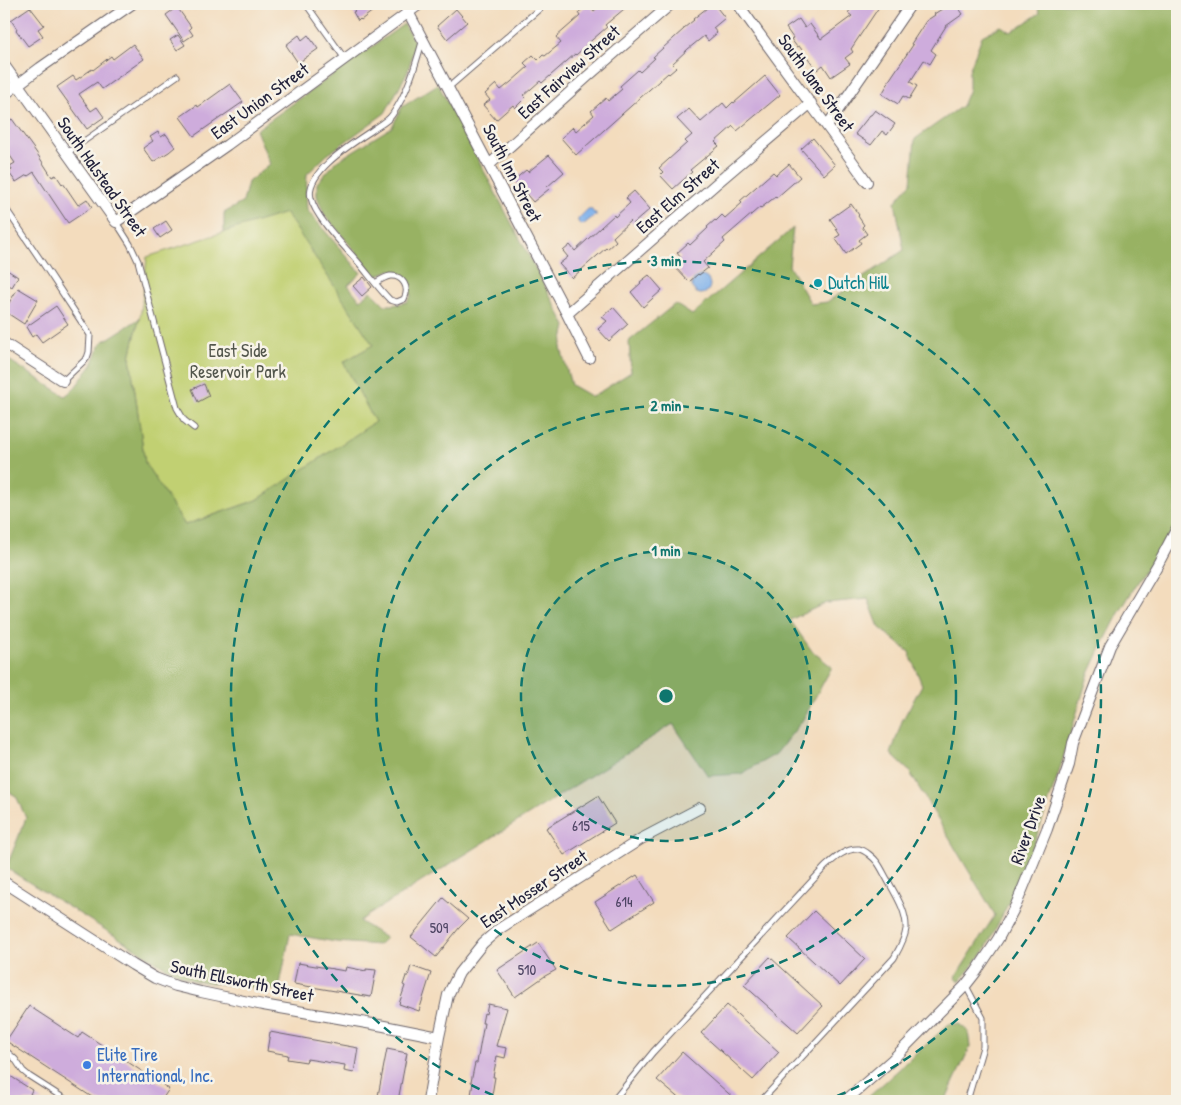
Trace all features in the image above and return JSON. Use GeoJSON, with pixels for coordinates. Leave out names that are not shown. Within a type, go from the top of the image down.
{"type":"FeatureCollection","features":[{"type":"Feature","properties":{"kind":"street"},"geometry":{"type":"LineString","coordinates":[[4,95],[132,4]]}},
{"type":"Feature","properties":{"kind":"street","name":"East Union Street"},"geometry":{"type":"LineString","coordinates":[[116,222],[227,145],[345,59],[407,8],[420,4]]}},
{"type":"Feature","properties":{"kind":"street","name":"East Fairview Street"},"geometry":{"type":"LineString","coordinates":[[489,165],[671,4]]}},
{"type":"Feature","properties":{"kind":"street","name":"South Jane Street"},"geometry":{"type":"LineString","coordinates":[[738,4],[867,182]]}},
{"type":"Feature","properties":{"kind":"street"},"geometry":{"type":"LineString","coordinates":[[827,126],[911,4]]}},
{"type":"Feature","properties":{"kind":"street","name":"South Inn Street"},"geometry":{"type":"LineString","coordinates":[[407,8],[568,314],[589,358]]}},
{"type":"Feature","properties":{"kind":"street","name":"South Halstead Street"},"geometry":{"type":"LineString","coordinates":[[4,65],[116,222]]}},
{"type":"Feature","properties":{"kind":"street","name":"East Elm Street"},"geometry":{"type":"LineString","coordinates":[[568,314],[811,103]]}},
{"type":"Feature","properties":{"kind":"street"},"geometry":{"type":"LineString","coordinates":[[4,343],[64,381]]}},
{"type":"Feature","properties":{"kind":"street","name":"River Drive"},"geometry":{"type":"LineString","coordinates":[[845,1101],[892,1060],[966,986],[998,939],[1016,905],[1048,829],[1073,743],[1110,646],[1177,528]]}},
{"type":"Feature","properties":{"kind":"street","name":"East Mosser Street"},"geometry":{"type":"LineString","coordinates":[[428,1101],[448,996],[459,973],[483,943],[499,929],[604,862],[700,808]]}},
{"type":"Feature","properties":{"kind":"street","name":"South Ellsworth Street"},"geometry":{"type":"LineString","coordinates":[[4,882],[133,965],[155,978],[176,986],[263,1005],[439,1037]]}},
{"type":"Feature","properties":{"kind":"lane"},"geometry":{"type":"LineString","coordinates":[[306,4],[345,59]]}},
{"type":"Feature","properties":{"kind":"lane"},"geometry":{"type":"LineString","coordinates":[[449,87],[545,4]]}},
{"type":"Feature","properties":{"kind":"lane"},"geometry":{"type":"LineString","coordinates":[[375,283],[386,277],[396,277],[402,280],[406,286],[407,293],[404,299],[396,302],[390,300],[375,283],[332,232],[319,215],[311,200],[310,192],[313,182],[331,159],[391,117],[401,100],[415,67],[423,39]]}},
{"type":"Feature","properties":{"kind":"lane"},"geometry":{"type":"LineString","coordinates":[[66,153],[177,76]]}},
{"type":"Feature","properties":{"kind":"lane"},"geometry":{"type":"LineString","coordinates":[[4,206],[90,335],[89,352],[86,358],[64,381]]}},
{"type":"Feature","properties":{"kind":"lane","name":"South Halstead Street"},"geometry":{"type":"LineString","coordinates":[[116,222],[138,261],[177,408],[184,420],[194,428]]}},
{"type":"Feature","properties":{"kind":"lane"},"geometry":{"type":"LineString","coordinates":[[613,1101],[653,1052],[825,867],[837,856],[849,850],[860,849],[877,862],[902,908],[906,930],[902,941],[894,958],[761,1101]]}},
{"type":"Feature","properties":{"kind":"lane"},"geometry":{"type":"LineString","coordinates":[[966,986],[983,1018],[984,1046],[967,1101]]}},
{"type":"Feature","properties":{"kind":"lane"},"geometry":{"type":"LineString","coordinates":[[4,1050],[29,1076],[68,1101]]}},
{"type":"Feature","properties":{"kind":"green space"},"geometry":{"type":"Polygon","coordinates":[[[1036,4],[1177,4],[1177,524],[1119,613],[1100,650],[1088,676],[1058,775],[1025,870],[984,952],[960,981],[955,978],[995,915],[909,771],[891,754],[902,721],[922,685],[909,652],[879,627],[868,599],[826,603],[790,620],[812,651],[832,667],[802,721],[776,754],[741,774],[708,776],[673,724],[359,921],[386,938],[379,945],[336,942],[290,934],[279,990],[194,981],[165,967],[6,868],[26,818],[16,796],[4,789],[4,357],[65,396],[73,390],[92,365],[101,343],[139,319],[130,357],[145,463],[185,525],[257,500],[375,422],[343,362],[373,345],[286,213],[224,232],[224,213],[243,202],[248,182],[270,164],[256,130],[404,24],[415,43],[408,71],[385,113],[327,155],[307,174],[307,210],[361,273],[348,285],[360,300],[371,291],[385,305],[407,302],[411,296],[409,285],[402,274],[391,270],[376,276],[324,214],[317,196],[317,183],[337,161],[392,127],[402,107],[438,84],[566,326],[561,348],[571,385],[592,397],[631,372],[629,341],[675,304],[692,315],[793,228],[789,266],[811,304],[827,302],[904,250],[895,202],[911,183],[915,139],[962,106],[969,89],[969,71],[982,36],[1001,26],[1011,32],[1040,13],[1036,4]]]}},
{"type":"Feature","properties":{"kind":"green space","name":"East Side Reservoir Park"},"geometry":{"type":"Polygon","coordinates":[[[286,212],[374,345],[344,362],[376,422],[257,500],[185,525],[145,464],[130,357],[141,312],[147,257],[286,212]]]}},
{"type":"Feature","properties":{"kind":"green space"},"geometry":{"type":"Polygon","coordinates":[[[949,1024],[959,1024],[968,1031],[970,1047],[945,1101],[864,1101],[949,1024]]]}},
{"type":"Feature","properties":{"kind":"water"},"geometry":{"type":"Polygon","coordinates":[[[588,209],[596,213],[596,216],[581,225],[578,219],[588,209]]]}},
{"type":"Feature","properties":{"kind":"water"},"geometry":{"type":"Polygon","coordinates":[[[701,276],[707,279],[710,285],[707,291],[701,294],[695,291],[692,285],[695,279],[701,276]]]}},
{"type":"Feature","properties":{"kind":"building"},"geometry":{"type":"Polygon","coordinates":[[[350,4],[382,4],[358,21],[353,12],[355,11],[350,4]]]}},
{"type":"Feature","properties":{"kind":"building"},"geometry":{"type":"Polygon","coordinates":[[[588,4],[594,11],[602,4],[630,4],[605,25],[607,27],[576,55],[523,96],[525,98],[515,108],[513,105],[496,120],[483,105],[490,100],[485,94],[496,84],[501,90],[511,82],[528,67],[524,63],[533,55],[538,60],[561,43],[556,37],[580,16],[578,13],[588,4]]]}},
{"type":"Feature","properties":{"kind":"building"},"geometry":{"type":"Polygon","coordinates":[[[712,4],[725,18],[713,28],[717,33],[708,41],[704,36],[688,49],[672,64],[676,68],[576,155],[561,138],[573,127],[576,131],[594,115],[591,111],[606,98],[608,101],[622,89],[620,86],[638,70],[640,72],[693,19],[712,4]]]}},
{"type":"Feature","properties":{"kind":"building"},"geometry":{"type":"Polygon","coordinates":[[[854,4],[858,6],[860,4],[881,4],[851,49],[853,52],[845,58],[850,64],[831,77],[823,65],[817,70],[799,46],[797,47],[791,39],[793,38],[786,28],[799,19],[805,28],[810,24],[821,39],[852,16],[848,13],[854,4]]]}},
{"type":"Feature","properties":{"kind":"building"},"geometry":{"type":"Polygon","coordinates":[[[950,4],[956,4],[963,14],[946,26],[931,50],[936,54],[930,64],[924,60],[910,82],[917,86],[909,99],[903,96],[898,104],[882,94],[926,21],[950,4]]]}},
{"type":"Feature","properties":{"kind":"building"},"geometry":{"type":"Polygon","coordinates":[[[30,7],[44,25],[38,29],[43,36],[28,46],[11,20],[30,7]]]}},
{"type":"Feature","properties":{"kind":"building"},"geometry":{"type":"Polygon","coordinates":[[[177,7],[191,27],[189,29],[193,35],[184,41],[166,15],[177,7]]]}},
{"type":"Feature","properties":{"kind":"building"},"geometry":{"type":"Polygon","coordinates":[[[456,9],[467,22],[447,39],[437,26],[456,9]]]}},
{"type":"Feature","properties":{"kind":"building"},"geometry":{"type":"Polygon","coordinates":[[[178,35],[185,45],[177,50],[170,40],[178,35]]]}},
{"type":"Feature","properties":{"kind":"building"},"geometry":{"type":"Polygon","coordinates":[[[299,35],[302,40],[308,35],[318,49],[298,63],[286,45],[299,35]]]}},
{"type":"Feature","properties":{"kind":"building"},"geometry":{"type":"Polygon","coordinates":[[[133,44],[144,59],[102,89],[97,82],[79,94],[91,111],[97,107],[104,117],[87,129],[57,87],[73,76],[76,80],[111,56],[113,59],[133,44]]]}},
{"type":"Feature","properties":{"kind":"building"},"geometry":{"type":"Polygon","coordinates":[[[765,76],[780,95],[737,131],[733,126],[715,142],[719,146],[690,170],[692,172],[673,189],[660,175],[663,172],[659,168],[687,143],[685,141],[692,135],[677,119],[689,109],[701,122],[723,103],[727,108],[734,103],[765,76]]]}},
{"type":"Feature","properties":{"kind":"building"},"geometry":{"type":"Polygon","coordinates":[[[230,84],[243,102],[194,136],[180,117],[197,105],[198,107],[230,84]]]}},
{"type":"Feature","properties":{"kind":"building"},"geometry":{"type":"Polygon","coordinates":[[[875,110],[895,124],[887,135],[882,131],[871,145],[855,134],[875,110]]]}},
{"type":"Feature","properties":{"kind":"building"},"geometry":{"type":"Polygon","coordinates":[[[12,119],[52,177],[56,175],[78,205],[87,199],[92,207],[68,223],[34,172],[16,182],[9,173],[12,170],[10,166],[15,163],[4,147],[4,125],[12,119]]]}},
{"type":"Feature","properties":{"kind":"building"},"geometry":{"type":"Polygon","coordinates":[[[158,132],[161,137],[166,134],[175,147],[153,162],[143,148],[153,141],[150,137],[158,132]]]}},
{"type":"Feature","properties":{"kind":"building"},"geometry":{"type":"Polygon","coordinates":[[[813,138],[835,165],[824,175],[801,149],[813,138]]]}},
{"type":"Feature","properties":{"kind":"building"},"geometry":{"type":"Polygon","coordinates":[[[549,155],[564,172],[547,187],[549,189],[533,202],[514,180],[526,170],[528,172],[549,155]]]}},
{"type":"Feature","properties":{"kind":"building"},"geometry":{"type":"Polygon","coordinates":[[[789,164],[800,177],[776,198],[760,207],[723,239],[725,242],[703,262],[708,268],[689,282],[673,265],[681,258],[677,253],[688,243],[690,245],[715,220],[722,215],[725,218],[742,203],[740,201],[773,172],[776,175],[789,164]]]}},
{"type":"Feature","properties":{"kind":"building"},"geometry":{"type":"Polygon","coordinates":[[[634,191],[650,209],[633,224],[630,221],[613,237],[616,241],[572,278],[559,264],[568,257],[563,251],[570,245],[575,251],[630,203],[626,198],[634,191]]]}},
{"type":"Feature","properties":{"kind":"building"},"geometry":{"type":"Polygon","coordinates":[[[851,204],[859,215],[864,225],[862,227],[867,234],[859,240],[861,243],[846,254],[835,238],[840,235],[830,219],[851,204]]]}},
{"type":"Feature","properties":{"kind":"building"},"geometry":{"type":"Polygon","coordinates":[[[166,221],[172,230],[160,238],[154,229],[166,221]]]}},
{"type":"Feature","properties":{"kind":"building"},"geometry":{"type":"Polygon","coordinates":[[[7,270],[18,277],[12,287],[4,282],[4,275],[7,270]]]}},
{"type":"Feature","properties":{"kind":"building"},"geometry":{"type":"Polygon","coordinates":[[[649,275],[662,290],[643,307],[631,292],[649,275]]]}},
{"type":"Feature","properties":{"kind":"building"},"geometry":{"type":"Polygon","coordinates":[[[364,277],[372,287],[362,296],[353,286],[364,277]]]}},
{"type":"Feature","properties":{"kind":"building"},"geometry":{"type":"Polygon","coordinates":[[[18,288],[38,300],[24,324],[4,311],[18,288]]]}},
{"type":"Feature","properties":{"kind":"building"},"geometry":{"type":"Polygon","coordinates":[[[56,306],[68,324],[42,342],[36,334],[32,337],[26,327],[56,306]]]}},
{"type":"Feature","properties":{"kind":"building"},"geometry":{"type":"Polygon","coordinates":[[[613,307],[628,324],[609,341],[598,329],[607,321],[602,317],[613,307]]]}},
{"type":"Feature","properties":{"kind":"building"},"geometry":{"type":"Polygon","coordinates":[[[204,384],[209,396],[198,402],[192,389],[204,384]]]}},
{"type":"Feature","properties":{"kind":"building"},"geometry":{"type":"Polygon","coordinates":[[[598,796],[615,823],[564,855],[546,828],[598,796]]]}},
{"type":"Feature","properties":{"kind":"building"},"geometry":{"type":"Polygon","coordinates":[[[637,875],[654,902],[612,929],[595,902],[637,875]]]}},
{"type":"Feature","properties":{"kind":"building"},"geometry":{"type":"Polygon","coordinates":[[[443,898],[468,919],[436,957],[411,937],[443,898]]]}},
{"type":"Feature","properties":{"kind":"building"},"geometry":{"type":"Polygon","coordinates":[[[814,911],[865,959],[840,986],[788,938],[814,911]]]}},
{"type":"Feature","properties":{"kind":"building"},"geometry":{"type":"Polygon","coordinates":[[[538,943],[556,970],[515,997],[497,970],[538,943]]]}},
{"type":"Feature","properties":{"kind":"building"},"geometry":{"type":"Polygon","coordinates":[[[770,957],[823,1006],[798,1033],[744,985],[770,957]]]}},
{"type":"Feature","properties":{"kind":"building"},"geometry":{"type":"Polygon","coordinates":[[[298,963],[345,971],[346,967],[366,971],[366,969],[376,970],[371,997],[294,984],[298,963]]]}},
{"type":"Feature","properties":{"kind":"building"},"geometry":{"type":"Polygon","coordinates":[[[411,966],[431,973],[419,1011],[399,1004],[405,986],[403,985],[411,966]]]}},
{"type":"Feature","properties":{"kind":"building"},"geometry":{"type":"Polygon","coordinates":[[[488,1004],[507,1008],[496,1046],[507,1048],[505,1058],[497,1056],[491,1101],[470,1101],[473,1083],[471,1082],[475,1063],[477,1063],[484,1013],[486,1014],[488,1004]]]}},
{"type":"Feature","properties":{"kind":"building"},"geometry":{"type":"Polygon","coordinates":[[[727,1005],[779,1052],[753,1080],[701,1033],[727,1005]]]}},
{"type":"Feature","properties":{"kind":"building","name":"Elite Tire International, Inc."},"geometry":{"type":"Polygon","coordinates":[[[29,1006],[78,1038],[82,1032],[169,1089],[161,1101],[98,1101],[6,1041],[29,1006]]]}},
{"type":"Feature","properties":{"kind":"building"},"geometry":{"type":"Polygon","coordinates":[[[270,1032],[358,1048],[354,1073],[344,1071],[345,1065],[307,1059],[306,1062],[287,1059],[288,1055],[267,1051],[270,1032]]]}},
{"type":"Feature","properties":{"kind":"building"},"geometry":{"type":"Polygon","coordinates":[[[387,1049],[407,1053],[398,1101],[377,1101],[387,1049]]]}},
{"type":"Feature","properties":{"kind":"building"},"geometry":{"type":"Polygon","coordinates":[[[682,1052],[737,1101],[682,1101],[657,1080],[682,1052]]]}},
{"type":"Feature","properties":{"kind":"building"},"geometry":{"type":"Polygon","coordinates":[[[4,1072],[32,1090],[30,1094],[42,1101],[4,1101],[4,1072]]]}},
{"type":"Feature","properties":{"kind":"place","name":"Dutch Hill"},"geometry":{"type":"Point","coordinates":[818,283]}},
{"type":"Feature","properties":{"kind":"place","name":"Elite Tire International, Inc."},"geometry":{"type":"Point","coordinates":[87,1065]}}]}
